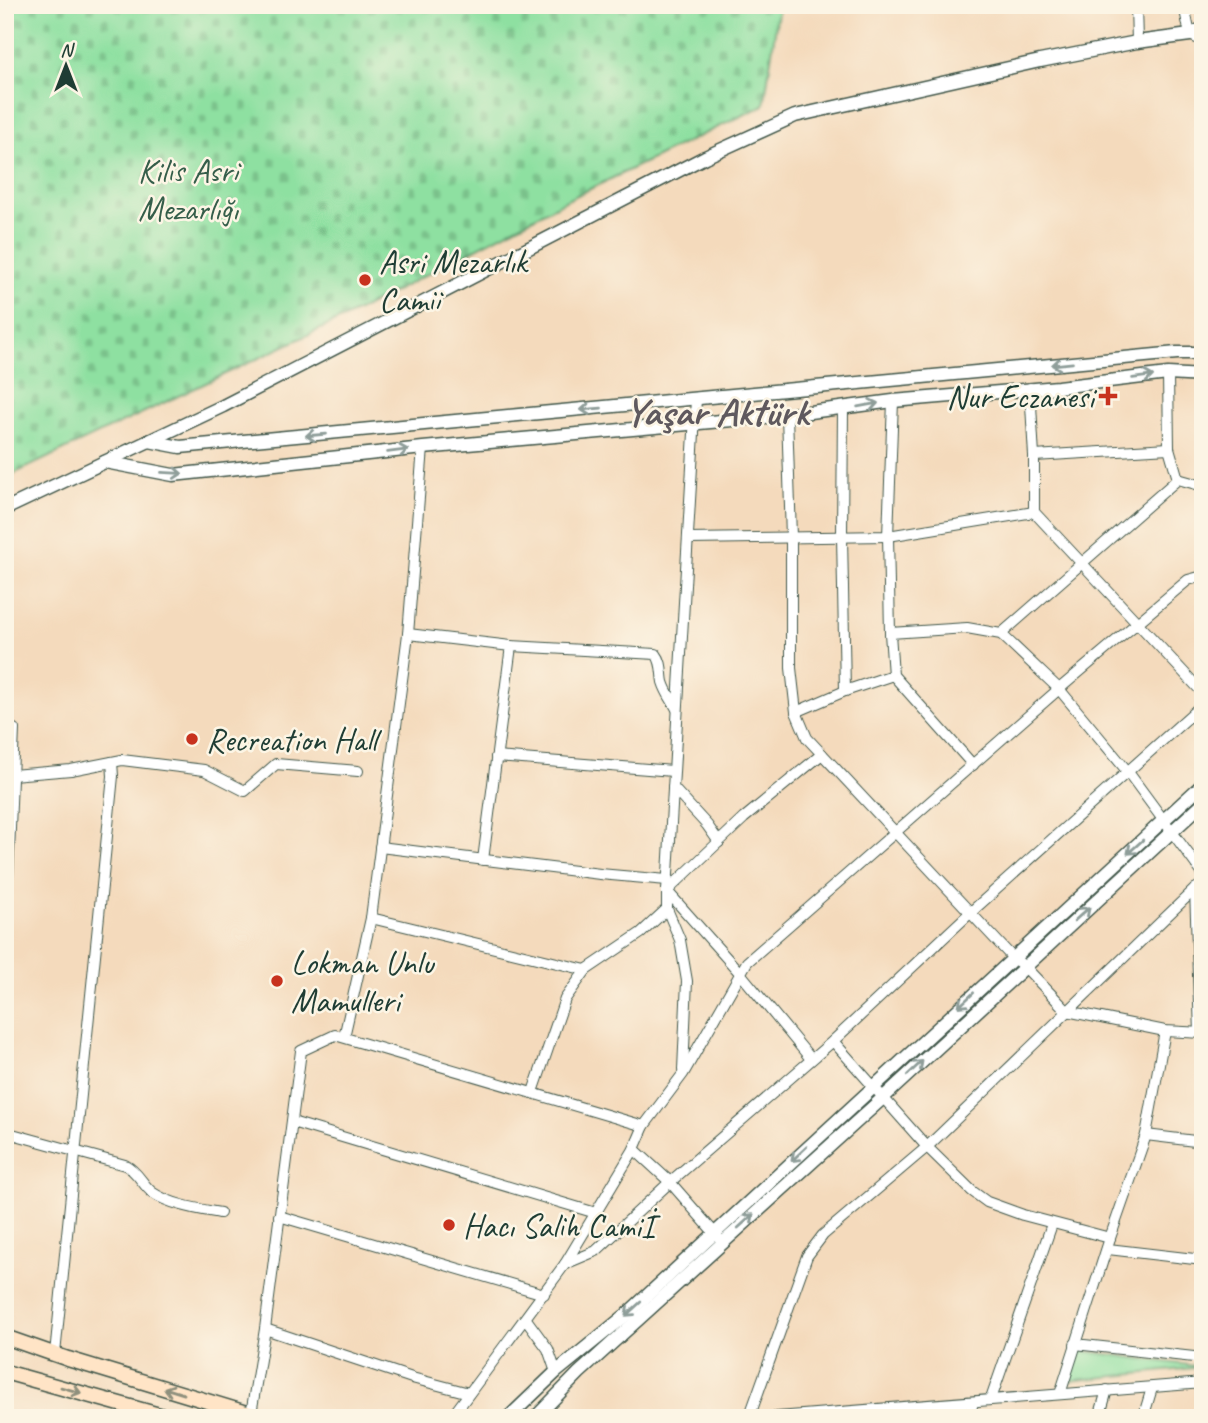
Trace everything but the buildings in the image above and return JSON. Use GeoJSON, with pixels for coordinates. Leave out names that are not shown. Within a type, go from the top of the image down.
{"type":"FeatureCollection","features":[{"type":"Feature","properties":{"kind":"main road"},"geometry":{"type":"LineString","coordinates":[[5,1338],[257,1416]]}},
{"type":"Feature","properties":{"kind":"main road"},"geometry":{"type":"LineString","coordinates":[[5,1372],[170,1418]]}},
{"type":"Feature","properties":{"kind":"street"},"geometry":{"type":"LineString","coordinates":[[1136,5],[1137,42]]}},
{"type":"Feature","properties":{"kind":"street"},"geometry":{"type":"LineString","coordinates":[[1184,5],[1190,35]]}},
{"type":"Feature","properties":{"kind":"street"},"geometry":{"type":"LineString","coordinates":[[5,509],[223,406],[705,157],[795,116],[1137,42],[1190,35],[1203,28]]}},
{"type":"Feature","properties":{"kind":"street"},"geometry":{"type":"LineString","coordinates":[[1190,35],[1203,41]]}},
{"type":"Feature","properties":{"kind":"street"},"geometry":{"type":"LineString","coordinates":[[149,441],[180,447],[1177,352],[1203,353]]}},
{"type":"Feature","properties":{"kind":"street"},"geometry":{"type":"LineString","coordinates":[[105,462],[173,475],[423,448],[787,415],[893,401],[1168,374],[1203,376]]}},
{"type":"Feature","properties":{"kind":"street"},"geometry":{"type":"LineString","coordinates":[[1168,374],[1170,448],[1178,479]]}},
{"type":"Feature","properties":{"kind":"street"},"geometry":{"type":"LineString","coordinates":[[1030,388],[1034,512],[1203,694]]}},
{"type":"Feature","properties":{"kind":"street"},"geometry":{"type":"LineString","coordinates":[[683,1074],[687,981],[680,940],[667,909],[667,880],[696,399]]}},
{"type":"Feature","properties":{"kind":"street"},"geometry":{"type":"LineString","coordinates":[[893,401],[888,536],[893,675],[973,765]]}},
{"type":"Feature","properties":{"kind":"street"},"geometry":{"type":"LineString","coordinates":[[843,409],[845,691]]}},
{"type":"Feature","properties":{"kind":"street"},"geometry":{"type":"LineString","coordinates":[[787,415],[791,668],[796,712],[807,738],[849,786],[896,831],[1012,957],[1025,967],[1067,1012],[1165,1031],[1201,1033],[1199,887]]}},
{"type":"Feature","properties":{"kind":"street"},"geometry":{"type":"LineString","coordinates":[[344,1037],[371,918],[408,634],[423,448]]}},
{"type":"Feature","properties":{"kind":"street"},"geometry":{"type":"LineString","coordinates":[[1034,456],[1170,448]]}},
{"type":"Feature","properties":{"kind":"street"},"geometry":{"type":"LineString","coordinates":[[1178,479],[1203,486]]}},
{"type":"Feature","properties":{"kind":"street"},"geometry":{"type":"LineString","coordinates":[[1000,634],[1178,479]]}},
{"type":"Feature","properties":{"kind":"street"},"geometry":{"type":"LineString","coordinates":[[689,539],[888,536],[1034,512]]}},
{"type":"Feature","properties":{"kind":"street"},"geometry":{"type":"LineString","coordinates":[[451,1418],[565,1264],[645,1126],[683,1074],[747,962],[1138,622],[1188,580],[1203,576]]}},
{"type":"Feature","properties":{"kind":"street"},"geometry":{"type":"LineString","coordinates":[[890,633],[967,628],[1000,634],[1059,689],[1128,772],[1203,874]]}},
{"type":"Feature","properties":{"kind":"street"},"geometry":{"type":"LineString","coordinates":[[408,634],[511,646],[656,654],[661,660],[666,690],[677,709]]}},
{"type":"Feature","properties":{"kind":"street"},"geometry":{"type":"LineString","coordinates":[[483,860],[511,646]]}},
{"type":"Feature","properties":{"kind":"street"},"geometry":{"type":"LineString","coordinates":[[796,712],[845,691],[893,675]]}},
{"type":"Feature","properties":{"kind":"street"},"geometry":{"type":"LineString","coordinates":[[565,1264],[596,1251],[670,1182],[833,1041],[971,912],[1203,704]]}},
{"type":"Feature","properties":{"kind":"street"},"geometry":{"type":"LineString","coordinates":[[5,952],[14,729]]}},
{"type":"Feature","properties":{"kind":"street"},"geometry":{"type":"LineString","coordinates":[[667,891],[744,818],[822,754]]}},
{"type":"Feature","properties":{"kind":"street"},"geometry":{"type":"LineString","coordinates":[[496,757],[673,771]]}},
{"type":"Feature","properties":{"kind":"street"},"geometry":{"type":"LineString","coordinates":[[12,775],[71,770],[122,760],[204,770],[245,791],[276,764],[358,771]]}},
{"type":"Feature","properties":{"kind":"street"},"geometry":{"type":"LineString","coordinates":[[55,1354],[99,924],[113,776],[112,762]]}},
{"type":"Feature","properties":{"kind":"street"},"geometry":{"type":"LineString","coordinates":[[535,1418],[874,1085],[1203,784]]}},
{"type":"Feature","properties":{"kind":"street"},"geometry":{"type":"LineString","coordinates":[[673,788],[719,842]]}},
{"type":"Feature","properties":{"kind":"street"},"geometry":{"type":"LineString","coordinates":[[508,1418],[556,1372],[884,1097],[1203,803]]}},
{"type":"Feature","properties":{"kind":"street"},"geometry":{"type":"LineString","coordinates":[[380,847],[667,880]]}},
{"type":"Feature","properties":{"kind":"street"},"geometry":{"type":"LineString","coordinates":[[749,1418],[807,1256],[823,1235],[927,1147],[1199,887]]}},
{"type":"Feature","properties":{"kind":"street"},"geometry":{"type":"LineString","coordinates":[[667,891],[811,1059]]}},
{"type":"Feature","properties":{"kind":"street"},"geometry":{"type":"LineString","coordinates":[[533,1092],[565,999],[586,970],[641,933],[667,909]]}},
{"type":"Feature","properties":{"kind":"street"},"geometry":{"type":"LineString","coordinates":[[371,918],[586,970]]}},
{"type":"Feature","properties":{"kind":"street"},"geometry":{"type":"LineString","coordinates":[[1059,1394],[1146,1135],[1165,1031]]}},
{"type":"Feature","properties":{"kind":"street"},"geometry":{"type":"LineString","coordinates":[[257,1416],[265,1329],[301,1051],[335,1035],[645,1126]]}},
{"type":"Feature","properties":{"kind":"street"},"geometry":{"type":"LineString","coordinates":[[833,1041],[927,1147],[987,1202],[1109,1244],[1203,1261]]}},
{"type":"Feature","properties":{"kind":"street"},"geometry":{"type":"LineString","coordinates":[[292,1122],[596,1213]]}},
{"type":"Feature","properties":{"kind":"street"},"geometry":{"type":"LineString","coordinates":[[5,1132],[125,1165],[135,1171],[154,1194],[194,1208],[220,1213]]}},
{"type":"Feature","properties":{"kind":"street"},"geometry":{"type":"LineString","coordinates":[[1146,1135],[1203,1142]]}},
{"type":"Feature","properties":{"kind":"street"},"geometry":{"type":"LineString","coordinates":[[634,1149],[670,1182],[719,1238]]}},
{"type":"Feature","properties":{"kind":"street"},"geometry":{"type":"LineString","coordinates":[[279,1216],[544,1294]]}},
{"type":"Feature","properties":{"kind":"street"},"geometry":{"type":"LineString","coordinates":[[991,1399],[1052,1224]]}},
{"type":"Feature","properties":{"kind":"street"},"geometry":{"type":"LineString","coordinates":[[526,1319],[548,1349],[556,1372]]}},
{"type":"Feature","properties":{"kind":"street"},"geometry":{"type":"LineString","coordinates":[[265,1329],[412,1378],[468,1393]]}},
{"type":"Feature","properties":{"kind":"street"},"geometry":{"type":"LineString","coordinates":[[1075,1344],[1203,1359]]}},
{"type":"Feature","properties":{"kind":"street"},"geometry":{"type":"LineString","coordinates":[[765,1418],[868,1414],[991,1399],[1203,1383]]}},
{"type":"Feature","properties":{"kind":"street"},"geometry":{"type":"LineString","coordinates":[[1143,1418],[1152,1388]]}},
{"type":"Feature","properties":{"kind":"street"},"geometry":{"type":"LineString","coordinates":[[1099,1418],[1107,1390]]}},
{"type":"Feature","properties":{"kind":"street"},"geometry":{"type":"LineString","coordinates":[[969,1418],[973,1402]]}},
{"type":"Feature","properties":{"kind":"green space","name":"Kilis Asri Mezarlığı"},"geometry":{"type":"Polygon","coordinates":[[[5,5],[779,5],[764,105],[567,200],[352,314],[5,478],[5,5]]]}},
{"type":"Feature","properties":{"kind":"green space"},"geometry":{"type":"Polygon","coordinates":[[[1076,1350],[1203,1367],[1067,1381],[1076,1350]]]}},
{"type":"Feature","properties":{"kind":"place","name":"Asri Mezarlık Camii"},"geometry":{"type":"Point","coordinates":[365,280]}},
{"type":"Feature","properties":{"kind":"place","name":"Nur Eczanesi"},"geometry":{"type":"Point","coordinates":[1108,396]}},
{"type":"Feature","properties":{"kind":"place","name":"Recreation Hall"},"geometry":{"type":"Point","coordinates":[192,739]}},
{"type":"Feature","properties":{"kind":"place","name":"Lokman Unlu Mamulleri"},"geometry":{"type":"Point","coordinates":[277,981]}},
{"type":"Feature","properties":{"kind":"place","name":"Hacı Salih Camiİ"},"geometry":{"type":"Point","coordinates":[449,1225]}},
{"type":"Feature","properties":{"kind":"district","name":"Yaşar Aktürk"},"geometry":{"type":"Point","coordinates":[717,411]}}]}
